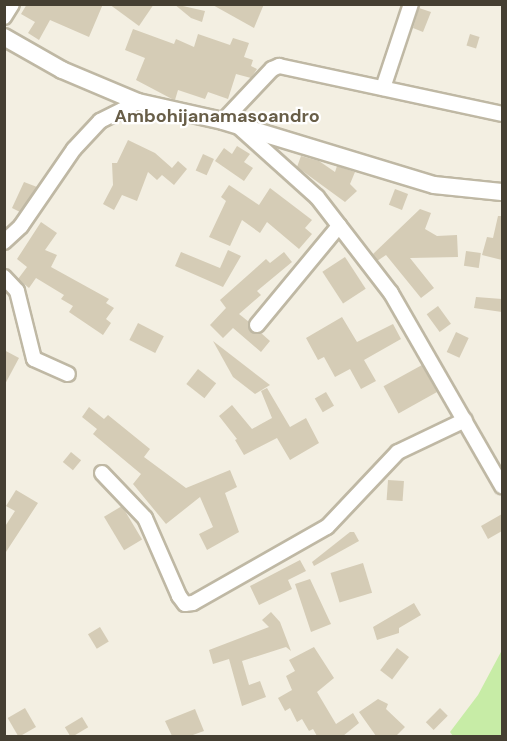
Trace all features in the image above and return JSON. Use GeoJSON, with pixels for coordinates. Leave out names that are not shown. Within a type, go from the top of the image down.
{"type":"FeatureCollection","features":[{"type":"Feature","properties":{"kind":"street"},"geometry":{"type":"LineString","coordinates":[[4,17],[12,4]]}},
{"type":"Feature","properties":{"kind":"street"},"geometry":{"type":"LineString","coordinates":[[383,88],[411,4]]}},
{"type":"Feature","properties":{"kind":"street"},"geometry":{"type":"LineString","coordinates":[[4,37],[71,75],[138,102],[230,123],[434,185],[502,192]]}},
{"type":"Feature","properties":{"kind":"street"},"geometry":{"type":"LineString","coordinates":[[230,123],[272,69],[279,66],[502,114]]}},
{"type":"Feature","properties":{"kind":"street"},"geometry":{"type":"LineString","coordinates":[[4,242],[21,226],[74,149],[100,121],[138,102]]}},
{"type":"Feature","properties":{"kind":"street"},"geometry":{"type":"LineString","coordinates":[[230,123],[312,191],[391,293],[502,486]]}},
{"type":"Feature","properties":{"kind":"street"},"geometry":{"type":"LineString","coordinates":[[257,325],[339,226]]}},
{"type":"Feature","properties":{"kind":"street"},"geometry":{"type":"LineString","coordinates":[[4,277],[17,291],[34,359],[68,375]]}},
{"type":"Feature","properties":{"kind":"street"},"geometry":{"type":"LineString","coordinates":[[102,473],[145,518],[179,596],[185,604],[193,603],[327,527],[398,452],[465,420]]}},
{"type":"Feature","properties":{"kind":"green space"},"geometry":{"type":"Polygon","coordinates":[[[502,650],[502,736],[453,736],[450,732],[478,695],[502,650]]]}},
{"type":"Feature","properties":{"kind":"building"},"geometry":{"type":"Polygon","coordinates":[[[27,4],[103,4],[89,37],[50,20],[39,40],[28,33],[35,22],[21,14],[27,4]]]}},
{"type":"Feature","properties":{"kind":"building"},"geometry":{"type":"Polygon","coordinates":[[[109,4],[154,4],[139,26],[109,4]]]}},
{"type":"Feature","properties":{"kind":"building"},"geometry":{"type":"Polygon","coordinates":[[[174,4],[205,11],[202,22],[191,18],[174,4]]]}},
{"type":"Feature","properties":{"kind":"building"},"geometry":{"type":"Polygon","coordinates":[[[211,4],[264,4],[254,28],[211,4]]]}},
{"type":"Feature","properties":{"kind":"building"},"geometry":{"type":"Polygon","coordinates":[[[419,8],[431,12],[423,32],[413,28],[419,8]]]}},
{"type":"Feature","properties":{"kind":"building"},"geometry":{"type":"Polygon","coordinates":[[[133,29],[174,44],[176,39],[194,47],[198,34],[230,45],[233,38],[249,43],[244,57],[253,60],[251,66],[257,69],[251,78],[236,74],[228,99],[208,92],[205,99],[178,90],[175,100],[136,80],[145,58],[125,50],[133,29]]]}},
{"type":"Feature","properties":{"kind":"building"},"geometry":{"type":"Polygon","coordinates":[[[470,34],[480,37],[476,48],[466,45],[470,34]]]}},
{"type":"Feature","properties":{"kind":"building"},"geometry":{"type":"Polygon","coordinates":[[[128,140],[155,153],[172,168],[178,161],[187,169],[174,185],[162,175],[157,180],[148,172],[137,201],[122,195],[114,210],[103,204],[113,185],[112,163],[117,163],[128,140]]]}},
{"type":"Feature","properties":{"kind":"building"},"geometry":{"type":"Polygon","coordinates":[[[237,146],[250,154],[244,162],[253,168],[244,181],[215,161],[224,148],[232,154],[237,146]]]}},
{"type":"Feature","properties":{"kind":"building"},"geometry":{"type":"Polygon","coordinates":[[[203,154],[214,159],[207,175],[196,170],[203,154]]]}},
{"type":"Feature","properties":{"kind":"building"},"geometry":{"type":"Polygon","coordinates":[[[301,156],[319,161],[335,172],[337,166],[355,172],[350,184],[357,191],[345,202],[297,167],[301,156]]]}},
{"type":"Feature","properties":{"kind":"building"},"geometry":{"type":"Polygon","coordinates":[[[24,182],[37,187],[20,212],[12,208],[24,182]]]}},
{"type":"Feature","properties":{"kind":"building"},"geometry":{"type":"Polygon","coordinates":[[[229,185],[259,205],[270,188],[312,220],[305,228],[312,234],[299,249],[267,222],[260,233],[242,220],[230,246],[209,237],[226,201],[221,197],[229,185]]]}},
{"type":"Feature","properties":{"kind":"building"},"geometry":{"type":"Polygon","coordinates":[[[395,189],[408,194],[402,210],[389,205],[395,189]]]}},
{"type":"Feature","properties":{"kind":"building"},"geometry":{"type":"Polygon","coordinates":[[[420,209],[431,213],[425,229],[437,236],[457,235],[458,257],[410,258],[434,288],[421,298],[386,255],[377,261],[373,254],[420,209]]]}},
{"type":"Feature","properties":{"kind":"building"},"geometry":{"type":"Polygon","coordinates":[[[498,216],[502,216],[502,260],[482,255],[487,237],[493,238],[498,216]]]}},
{"type":"Feature","properties":{"kind":"building"},"geometry":{"type":"Polygon","coordinates":[[[41,222],[57,233],[45,250],[57,255],[51,267],[109,299],[106,303],[114,308],[106,319],[111,323],[103,335],[69,312],[73,306],[61,299],[64,295],[36,278],[29,288],[18,279],[27,267],[17,259],[41,222]]]}},
{"type":"Feature","properties":{"kind":"building"},"geometry":{"type":"Polygon","coordinates":[[[228,250],[241,256],[223,287],[175,266],[181,252],[220,268],[228,250]]]}},
{"type":"Feature","properties":{"kind":"building"},"geometry":{"type":"Polygon","coordinates":[[[466,251],[481,253],[479,268],[464,266],[466,251]]]}},
{"type":"Feature","properties":{"kind":"building"},"geometry":{"type":"Polygon","coordinates":[[[284,252],[292,262],[257,291],[261,295],[239,314],[249,322],[251,332],[261,333],[270,341],[261,352],[233,328],[223,338],[210,325],[226,308],[220,300],[266,259],[270,263],[284,252]]]}},
{"type":"Feature","properties":{"kind":"building"},"geometry":{"type":"Polygon","coordinates":[[[345,257],[366,289],[343,304],[322,272],[345,257]]]}},
{"type":"Feature","properties":{"kind":"building"},"geometry":{"type":"Polygon","coordinates":[[[476,297],[502,299],[502,312],[474,308],[476,297]]]}},
{"type":"Feature","properties":{"kind":"building"},"geometry":{"type":"Polygon","coordinates":[[[438,306],[451,324],[440,332],[427,314],[438,306]]]}},
{"type":"Feature","properties":{"kind":"building"},"geometry":{"type":"Polygon","coordinates":[[[342,317],[357,342],[393,324],[401,339],[364,360],[376,381],[361,389],[350,369],[335,377],[324,357],[318,360],[306,338],[342,317]]]}},
{"type":"Feature","properties":{"kind":"building"},"geometry":{"type":"Polygon","coordinates":[[[138,323],[164,336],[155,353],[129,340],[138,323]]]}},
{"type":"Feature","properties":{"kind":"building"},"geometry":{"type":"Polygon","coordinates":[[[456,332],[469,338],[459,358],[447,352],[456,332]]]}},
{"type":"Feature","properties":{"kind":"building"},"geometry":{"type":"Polygon","coordinates":[[[213,341],[270,385],[255,394],[233,377],[213,341]]]}},
{"type":"Feature","properties":{"kind":"building"},"geometry":{"type":"Polygon","coordinates":[[[4,350],[19,358],[4,386],[4,350]]]}},
{"type":"Feature","properties":{"kind":"building"},"geometry":{"type":"Polygon","coordinates":[[[422,365],[437,392],[399,413],[384,386],[422,365]]]}},
{"type":"Feature","properties":{"kind":"building"},"geometry":{"type":"Polygon","coordinates":[[[198,369],[216,383],[204,398],[186,384],[198,369]]]}},
{"type":"Feature","properties":{"kind":"building"},"geometry":{"type":"Polygon","coordinates":[[[267,388],[290,427],[306,418],[319,443],[290,460],[277,438],[244,455],[235,440],[237,439],[219,416],[232,405],[252,429],[272,418],[261,391],[267,388]]]}},
{"type":"Feature","properties":{"kind":"building"},"geometry":{"type":"Polygon","coordinates":[[[326,392],[334,406],[323,412],[315,398],[326,392]]]}},
{"type":"Feature","properties":{"kind":"building"},"geometry":{"type":"Polygon","coordinates":[[[89,407],[104,419],[108,415],[150,449],[144,457],[186,488],[230,470],[237,487],[225,493],[239,532],[207,550],[199,534],[213,527],[200,497],[166,524],[133,484],[141,474],[93,434],[97,429],[82,417],[89,407]]]}},
{"type":"Feature","properties":{"kind":"building"},"geometry":{"type":"Polygon","coordinates":[[[71,452],[81,460],[73,470],[63,462],[71,452]]]}},
{"type":"Feature","properties":{"kind":"building"},"geometry":{"type":"Polygon","coordinates":[[[388,480],[404,481],[403,501],[387,500],[388,480]]]}},
{"type":"Feature","properties":{"kind":"building"},"geometry":{"type":"Polygon","coordinates":[[[16,490],[38,503],[4,555],[4,528],[15,511],[6,506],[16,490]]]}},
{"type":"Feature","properties":{"kind":"building"},"geometry":{"type":"Polygon","coordinates":[[[122,506],[142,539],[124,550],[104,517],[122,506]]]}},
{"type":"Feature","properties":{"kind":"building"},"geometry":{"type":"Polygon","coordinates":[[[502,514],[502,531],[488,539],[481,526],[502,514]]]}},
{"type":"Feature","properties":{"kind":"building"},"geometry":{"type":"Polygon","coordinates":[[[350,532],[354,532],[359,541],[314,566],[312,562],[350,532]]]}},
{"type":"Feature","properties":{"kind":"building"},"geometry":{"type":"Polygon","coordinates":[[[300,560],[306,571],[288,580],[292,589],[259,605],[250,586],[300,560]]]}},
{"type":"Feature","properties":{"kind":"building"},"geometry":{"type":"Polygon","coordinates":[[[363,563],[372,593],[340,603],[330,573],[363,563]]]}},
{"type":"Feature","properties":{"kind":"building"},"geometry":{"type":"Polygon","coordinates":[[[310,579],[331,624],[311,632],[295,584],[310,579]]]}},
{"type":"Feature","properties":{"kind":"building"},"geometry":{"type":"Polygon","coordinates":[[[414,603],[421,615],[399,628],[399,633],[377,640],[373,627],[414,603]]]}},
{"type":"Feature","properties":{"kind":"building"},"geometry":{"type":"Polygon","coordinates":[[[271,612],[280,622],[291,651],[286,647],[242,661],[249,685],[260,681],[266,697],[242,706],[229,659],[213,664],[209,650],[269,627],[262,620],[271,612]]]}},
{"type":"Feature","properties":{"kind":"building"},"geometry":{"type":"Polygon","coordinates":[[[100,627],[109,642],[97,649],[88,634],[100,627]]]}},
{"type":"Feature","properties":{"kind":"building"},"geometry":{"type":"Polygon","coordinates":[[[314,647],[334,678],[317,692],[336,724],[353,713],[359,723],[343,736],[317,736],[313,729],[309,731],[302,719],[297,722],[290,708],[285,711],[278,698],[292,690],[286,676],[295,671],[289,660],[314,647]]]}},
{"type":"Feature","properties":{"kind":"building"},"geometry":{"type":"Polygon","coordinates":[[[397,648],[409,657],[392,679],[380,670],[397,648]]]}},
{"type":"Feature","properties":{"kind":"building"},"geometry":{"type":"Polygon","coordinates":[[[378,699],[388,704],[386,709],[405,727],[396,736],[376,736],[359,712],[378,699]]]}},
{"type":"Feature","properties":{"kind":"building"},"geometry":{"type":"Polygon","coordinates":[[[25,708],[36,727],[18,736],[8,718],[25,708]]]}},
{"type":"Feature","properties":{"kind":"building"},"geometry":{"type":"Polygon","coordinates":[[[440,708],[448,716],[434,730],[426,722],[440,708]]]}},
{"type":"Feature","properties":{"kind":"building"},"geometry":{"type":"Polygon","coordinates":[[[195,709],[204,731],[190,736],[172,736],[165,721],[195,709]]]}},
{"type":"Feature","properties":{"kind":"building"},"geometry":{"type":"Polygon","coordinates":[[[82,717],[88,727],[74,736],[70,736],[65,727],[82,717]]]}},
{"type":"Feature","properties":{"kind":"district","name":"Ambohijanamasoandro"},"geometry":{"type":"Point","coordinates":[217,116]}}]}
